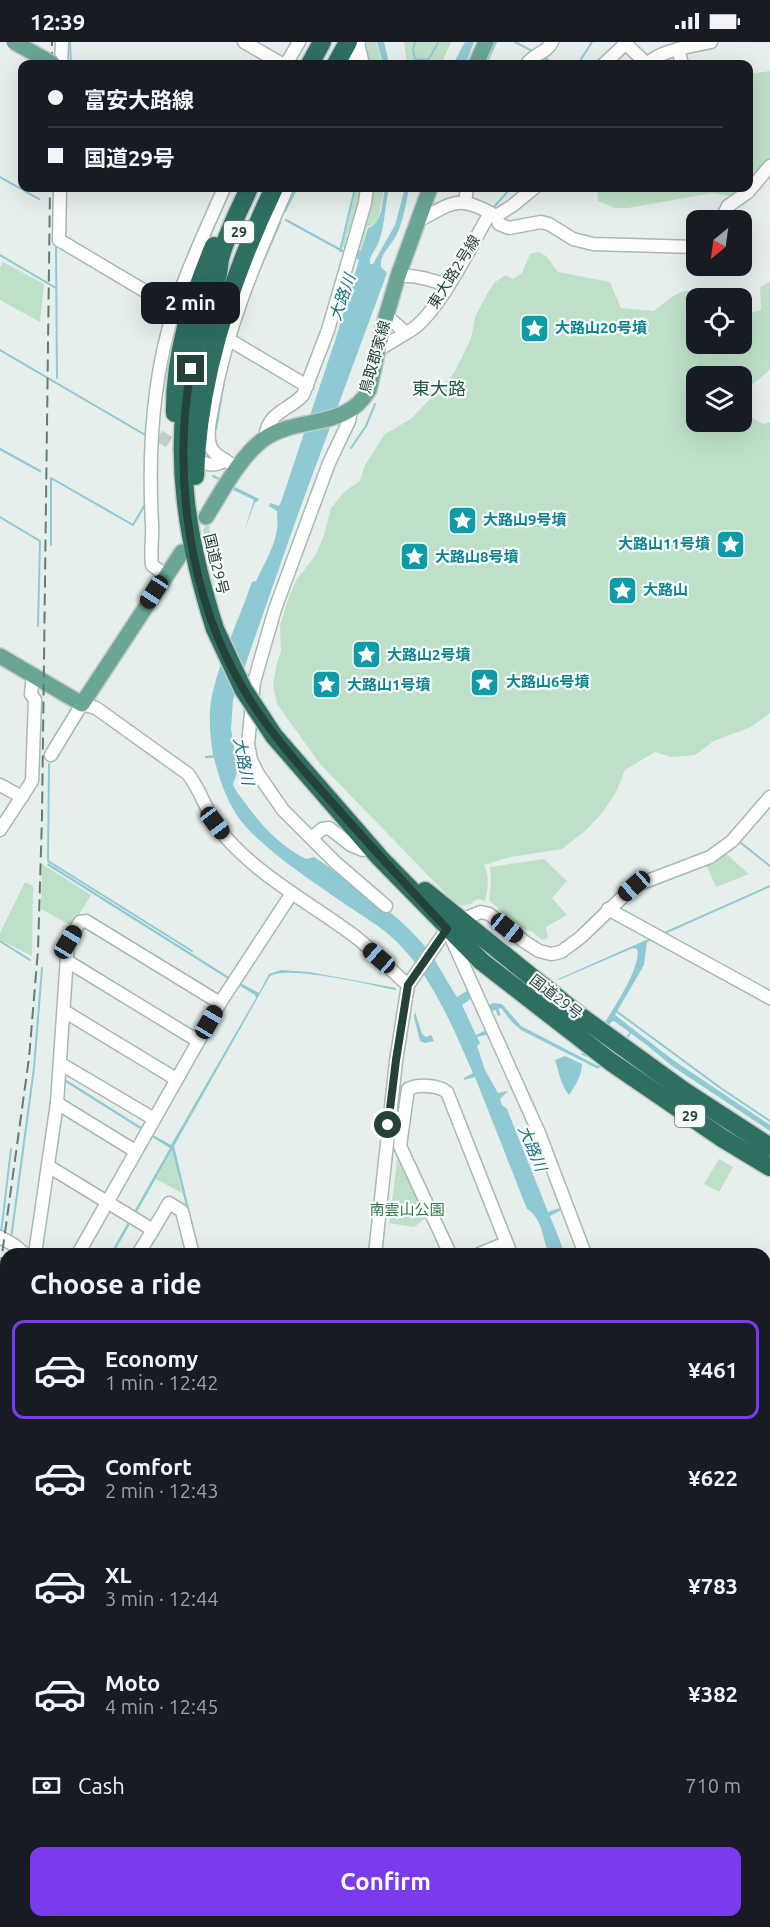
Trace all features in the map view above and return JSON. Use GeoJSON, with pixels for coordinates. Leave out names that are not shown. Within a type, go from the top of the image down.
{"type":"FeatureCollection","features":[{"type":"Feature","properties":{"kind":"highway"},"geometry":{"type":"LineString","coordinates":[[302,60],[312,42]]}},
{"type":"Feature","properties":{"kind":"highway"},"geometry":{"type":"LineString","coordinates":[[312,60],[322,42]]}},
{"type":"Feature","properties":{"kind":"highway"},"geometry":{"type":"LineString","coordinates":[[328,60],[339,42]]}},
{"type":"Feature","properties":{"kind":"highway"},"geometry":{"type":"LineString","coordinates":[[340,60],[355,43]]}},
{"type":"Feature","properties":{"kind":"highway"},"geometry":{"type":"LineString","coordinates":[[188,523],[179,481],[174,386],[185,327],[235,192]]}},
{"type":"Feature","properties":{"kind":"highway","name":"国道29号"},"geometry":{"type":"LineString","coordinates":[[247,192],[220,258],[217,277],[200,331],[186,393],[183,462],[188,523],[201,582],[215,629],[243,689],[274,736],[380,858],[448,930],[481,961],[611,1062],[722,1138],[770,1167]]}},
{"type":"Feature","properties":{"kind":"highway"},"geometry":{"type":"LineString","coordinates":[[188,523],[194,510],[195,453],[204,388],[224,312],[269,192]]}},
{"type":"Feature","properties":{"kind":"highway","name":"国道29号"},"geometry":{"type":"LineString","coordinates":[[217,277],[269,192]]}},
{"type":"Feature","properties":{"kind":"highway","name":"国道29号"},"geometry":{"type":"LineString","coordinates":[[448,930],[549,991],[684,1091],[770,1147]]}},
{"type":"Feature","properties":{"kind":"main road"},"geometry":{"type":"LineString","coordinates":[[14,42],[46,60]]}},
{"type":"Feature","properties":{"kind":"main road"},"geometry":{"type":"LineString","coordinates":[[478,60],[486,42]]}},
{"type":"Feature","properties":{"kind":"main road","name":"鳥取郡家線"},"geometry":{"type":"LineString","coordinates":[[206,516],[231,464],[275,432],[296,425],[337,417],[351,410],[359,404],[369,390],[398,276],[429,192]]}},
{"type":"Feature","properties":{"kind":"main road"},"geometry":{"type":"LineString","coordinates":[[0,656],[82,704],[182,552]]}},
{"type":"Feature","properties":{"kind":"street"},"geometry":{"type":"LineString","coordinates":[[61,60],[62,42]]}},
{"type":"Feature","properties":{"kind":"street"},"geometry":{"type":"LineString","coordinates":[[243,42],[275,60]]}},
{"type":"Feature","properties":{"kind":"street"},"geometry":{"type":"LineString","coordinates":[[288,60],[299,42]]}},
{"type":"Feature","properties":{"kind":"street"},"geometry":{"type":"LineString","coordinates":[[530,60],[534,55],[545,52],[552,42]]}},
{"type":"Feature","properties":{"kind":"street"},"geometry":{"type":"LineString","coordinates":[[651,60],[678,50],[711,42]]}},
{"type":"Feature","properties":{"kind":"street"},"geometry":{"type":"LineString","coordinates":[[348,60],[355,43]]}},
{"type":"Feature","properties":{"kind":"street"},"geometry":{"type":"LineString","coordinates":[[355,43],[361,60]]}},
{"type":"Feature","properties":{"kind":"street"},"geometry":{"type":"LineString","coordinates":[[608,60],[624,45],[627,45],[643,60]]}},
{"type":"Feature","properties":{"kind":"street"},"geometry":{"type":"LineString","coordinates":[[678,50],[681,60]]}},
{"type":"Feature","properties":{"kind":"street"},"geometry":{"type":"LineString","coordinates":[[753,186],[770,166]]}},
{"type":"Feature","properties":{"kind":"street"},"geometry":{"type":"LineString","coordinates":[[60,192],[59,240],[174,309]]}},
{"type":"Feature","properties":{"kind":"street"},"geometry":{"type":"LineString","coordinates":[[165,575],[152,565],[151,558],[153,545],[150,494],[156,435],[157,388],[174,309],[196,250],[222,192]]}},
{"type":"Feature","properties":{"kind":"street"},"geometry":{"type":"LineString","coordinates":[[231,464],[212,450],[209,439],[217,382],[228,339],[253,265],[270,192]]}},
{"type":"Feature","properties":{"kind":"street"},"geometry":{"type":"LineString","coordinates":[[265,438],[267,424],[284,408],[303,396],[328,330],[366,192]]}},
{"type":"Feature","properties":{"kind":"street"},"geometry":{"type":"LineString","coordinates":[[465,202],[466,192]]}},
{"type":"Feature","properties":{"kind":"street"},"geometry":{"type":"LineString","coordinates":[[493,215],[512,206],[529,192]]}},
{"type":"Feature","properties":{"kind":"street"},"geometry":{"type":"LineString","coordinates":[[726,210],[728,206],[748,192]]}},
{"type":"Feature","properties":{"kind":"street"},"geometry":{"type":"LineString","coordinates":[[418,221],[446,206],[465,202],[493,215],[499,224],[509,228],[541,222],[588,243],[686,247]]}},
{"type":"Feature","properties":{"kind":"street","name":"東大路2号線"},"geometry":{"type":"LineString","coordinates":[[378,350],[416,327],[434,306],[493,215]]}},
{"type":"Feature","properties":{"kind":"street"},"geometry":{"type":"LineString","coordinates":[[398,276],[429,279],[447,286]]}},
{"type":"Feature","properties":{"kind":"street"},"geometry":{"type":"LineString","coordinates":[[387,316],[406,333]]}},
{"type":"Feature","properties":{"kind":"street"},"geometry":{"type":"LineString","coordinates":[[228,339],[307,386]]}},
{"type":"Feature","properties":{"kind":"street"},"geometry":{"type":"LineString","coordinates":[[351,410],[349,421],[328,463],[274,609],[254,682],[248,744],[251,760],[258,774],[283,810],[336,863],[386,906]]}},
{"type":"Feature","properties":{"kind":"street"},"geometry":{"type":"LineString","coordinates":[[204,463],[231,464]]}},
{"type":"Feature","properties":{"kind":"street"},"geometry":{"type":"LineString","coordinates":[[0,830],[32,781],[35,700],[31,694],[33,675]]}},
{"type":"Feature","properties":{"kind":"street"},"geometry":{"type":"LineString","coordinates":[[51,755],[82,704],[96,708],[188,774],[196,784],[207,809],[223,834],[256,866],[359,939],[408,985]]}},
{"type":"Feature","properties":{"kind":"street"},"geometry":{"type":"LineString","coordinates":[[0,784],[22,797]]}},
{"type":"Feature","properties":{"kind":"street"},"geometry":{"type":"LineString","coordinates":[[376,1248],[396,1060],[408,985],[448,930],[474,913],[481,912],[489,914],[539,951],[551,954],[561,952],[581,937],[634,886],[710,857],[737,836],[770,797]]}},
{"type":"Feature","properties":{"kind":"street"},"geometry":{"type":"LineString","coordinates":[[312,838],[322,829],[329,828],[351,845],[363,850]]}},
{"type":"Feature","properties":{"kind":"street"},"geometry":{"type":"LineString","coordinates":[[81,1248],[220,1003],[292,893]]}},
{"type":"Feature","properties":{"kind":"street"},"geometry":{"type":"LineString","coordinates":[[608,909],[770,998]]}},
{"type":"Feature","properties":{"kind":"street"},"geometry":{"type":"LineString","coordinates":[[36,1248],[57,1103],[68,942],[80,922],[86,921],[220,1003]]}},
{"type":"Feature","properties":{"kind":"street"},"geometry":{"type":"LineString","coordinates":[[448,930],[539,1133],[583,1248]]}},
{"type":"Feature","properties":{"kind":"street"},"geometry":{"type":"LineString","coordinates":[[67,961],[198,1041]]}},
{"type":"Feature","properties":{"kind":"street"},"geometry":{"type":"LineString","coordinates":[[64,1011],[176,1079]]}},
{"type":"Feature","properties":{"kind":"street"},"geometry":{"type":"LineString","coordinates":[[61,1064],[154,1119]]}},
{"type":"Feature","properties":{"kind":"street"},"geometry":{"type":"LineString","coordinates":[[447,1248],[400,1146],[408,1089],[414,1086],[442,1088],[447,1092],[509,1248]]}},
{"type":"Feature","properties":{"kind":"street"},"geometry":{"type":"LineString","coordinates":[[57,1103],[135,1151]]}},
{"type":"Feature","properties":{"kind":"street"},"geometry":{"type":"LineString","coordinates":[[48,1166],[153,1230]]}},
{"type":"Feature","properties":{"kind":"street"},"geometry":{"type":"LineString","coordinates":[[142,1248],[169,1203],[182,1211],[191,1248]]}},
{"type":"Feature","properties":{"kind":"street"},"geometry":{"type":"LineString","coordinates":[[0,1237],[16,1248]]}},
{"type":"Feature","properties":{"kind":"green space"},"geometry":{"type":"Polygon","coordinates":[[[366,42],[376,42],[381,60],[364,60],[362,48],[366,42]]]}},
{"type":"Feature","properties":{"kind":"green space"},"geometry":{"type":"Polygon","coordinates":[[[404,42],[451,42],[443,60],[406,60],[404,42]]]}},
{"type":"Feature","properties":{"kind":"green space"},"geometry":{"type":"Polygon","coordinates":[[[770,71],[770,159],[753,179],[753,73],[770,71]]]}},
{"type":"Feature","properties":{"kind":"green space"},"geometry":{"type":"Polygon","coordinates":[[[355,192],[362,192],[358,214],[346,236],[348,237],[357,223],[348,253],[344,252],[345,248],[342,247],[355,192]]]}},
{"type":"Feature","properties":{"kind":"green space"},"geometry":{"type":"Polygon","coordinates":[[[369,192],[383,192],[378,221],[367,227],[361,251],[353,250],[369,192]]]}},
{"type":"Feature","properties":{"kind":"green space"},"geometry":{"type":"Polygon","coordinates":[[[597,192],[739,192],[732,196],[712,193],[628,208],[614,208],[598,201],[597,192]]]}},
{"type":"Feature","properties":{"kind":"green space"},"geometry":{"type":"Polygon","coordinates":[[[539,252],[546,256],[558,272],[610,282],[621,308],[654,311],[676,294],[686,291],[686,354],[752,354],[752,313],[761,310],[760,287],[770,282],[770,370],[752,385],[752,366],[686,366],[686,432],[752,432],[752,418],[763,424],[770,422],[770,713],[751,727],[714,741],[695,755],[671,757],[655,752],[625,770],[616,792],[603,812],[585,831],[562,849],[510,857],[484,865],[488,883],[485,901],[478,899],[462,906],[452,900],[320,764],[277,704],[273,685],[281,651],[280,625],[290,594],[297,579],[315,556],[324,535],[331,508],[345,491],[360,481],[364,467],[384,435],[412,418],[454,373],[471,339],[475,317],[487,294],[495,282],[506,275],[513,279],[522,273],[530,254],[539,252]]]}},
{"type":"Feature","properties":{"kind":"green space"},"geometry":{"type":"Polygon","coordinates":[[[3,262],[44,284],[40,322],[0,300],[0,268],[3,262]]]}},
{"type":"Feature","properties":{"kind":"green space"},"geometry":{"type":"Polygon","coordinates":[[[209,522],[214,587],[203,530],[209,522]]]}},
{"type":"Feature","properties":{"kind":"green space"},"geometry":{"type":"Polygon","coordinates":[[[726,854],[749,874],[716,887],[706,864],[726,854]]]}},
{"type":"Feature","properties":{"kind":"green space"},"geometry":{"type":"Polygon","coordinates":[[[544,859],[567,881],[552,898],[567,915],[546,927],[548,938],[542,940],[533,932],[519,927],[489,900],[490,867],[544,859]]]}},
{"type":"Feature","properties":{"kind":"green space"},"geometry":{"type":"Polygon","coordinates":[[[42,864],[91,895],[72,926],[41,909],[42,864]]]}},
{"type":"Feature","properties":{"kind":"green space"},"geometry":{"type":"Polygon","coordinates":[[[25,882],[33,886],[32,956],[0,940],[0,933],[25,882]]]}},
{"type":"Feature","properties":{"kind":"green space"},"geometry":{"type":"Polygon","coordinates":[[[172,1150],[182,1193],[156,1179],[172,1150]]]}},
{"type":"Feature","properties":{"kind":"green space","name":"南雲山公園"},"geometry":{"type":"Polygon","coordinates":[[[398,1154],[427,1217],[414,1227],[389,1223],[398,1154]]]}},
{"type":"Feature","properties":{"kind":"green space"},"geometry":{"type":"Polygon","coordinates":[[[719,1159],[733,1167],[719,1192],[704,1184],[719,1159]]]}},
{"type":"Feature","properties":{"kind":"water"},"geometry":{"type":"Polygon","coordinates":[[[377,42],[384,42],[388,60],[382,60],[377,42]]]}},
{"type":"Feature","properties":{"kind":"water"},"geometry":{"type":"Polygon","coordinates":[[[465,42],[474,42],[467,60],[455,60],[465,42]]]}},
{"type":"Feature","properties":{"kind":"water"},"geometry":{"type":"Polygon","coordinates":[[[384,192],[388,192],[383,228],[370,264],[373,264],[395,225],[404,192],[408,192],[397,234],[382,258],[381,267],[387,273],[298,514],[233,700],[231,729],[238,770],[233,784],[256,817],[279,841],[306,859],[314,857],[328,866],[399,919],[432,956],[457,997],[468,990],[472,998],[462,1005],[476,1035],[486,1030],[489,1034],[477,1037],[480,1043],[477,1046],[485,1070],[498,1093],[508,1091],[500,1099],[502,1105],[507,1109],[548,1212],[560,1208],[560,1211],[550,1216],[563,1248],[547,1248],[536,1217],[527,1209],[475,1077],[464,1080],[473,1073],[441,1004],[422,972],[398,943],[384,931],[315,884],[256,837],[240,820],[230,803],[214,758],[205,758],[205,756],[213,755],[210,710],[220,667],[252,582],[256,581],[276,537],[277,511],[269,506],[270,503],[279,506],[281,502],[336,338],[359,260],[351,256],[353,251],[361,251],[368,228],[377,222],[384,192]]]}},
{"type":"Feature","properties":{"kind":"water"},"geometry":{"type":"Polygon","coordinates":[[[235,487],[259,499],[255,502],[244,532],[254,500],[233,490],[235,487]]]}},
{"type":"Feature","properties":{"kind":"water"},"geometry":{"type":"Polygon","coordinates":[[[48,863],[229,977],[228,979],[47,865],[48,863]]]}},
{"type":"Feature","properties":{"kind":"water"},"geometry":{"type":"Polygon","coordinates":[[[770,885],[770,887],[647,942],[644,965],[615,1015],[673,1060],[770,1125],[770,1131],[672,1066],[614,1021],[586,1057],[581,1054],[603,1025],[624,991],[635,967],[637,949],[633,948],[556,980],[770,885]]]}},
{"type":"Feature","properties":{"kind":"water"},"geometry":{"type":"Polygon","coordinates":[[[281,970],[309,972],[396,988],[396,990],[312,974],[280,973],[270,976],[174,1146],[199,1248],[196,1248],[172,1150],[116,1248],[113,1248],[170,1148],[152,1137],[153,1135],[171,1145],[256,998],[239,985],[240,983],[259,993],[269,974],[281,970]]]}},
{"type":"Feature","properties":{"kind":"water"},"geometry":{"type":"Polygon","coordinates":[[[493,1003],[502,1004],[521,1026],[598,1066],[619,1046],[598,1069],[521,1030],[501,1008],[498,1009],[501,1015],[498,1016],[496,1010],[491,1011],[485,1007],[493,1003]]]}},
{"type":"Feature","properties":{"kind":"water"},"geometry":{"type":"Polygon","coordinates":[[[415,1012],[422,1034],[426,1037],[431,1035],[434,1041],[425,1043],[420,1041],[414,1017],[415,1012]]]}},
{"type":"Feature","properties":{"kind":"water"},"geometry":{"type":"Polygon","coordinates":[[[565,1056],[582,1064],[576,1084],[569,1095],[562,1083],[555,1060],[565,1056]]]}},
{"type":"Feature","properties":{"kind":"water"},"geometry":{"type":"Polygon","coordinates":[[[65,1079],[141,1127],[140,1129],[64,1081],[65,1079]]]}},
{"type":"Feature","properties":{"kind":"waterway"},"geometry":{"type":"LineString","coordinates":[[70,42],[71,60]]}},
{"type":"Feature","properties":{"kind":"waterway"},"geometry":{"type":"LineString","coordinates":[[415,42],[413,50],[415,59],[428,60],[438,43]]}},
{"type":"Feature","properties":{"kind":"waterway"},"geometry":{"type":"LineString","coordinates":[[488,60],[496,42]]}},
{"type":"Feature","properties":{"kind":"waterway"},"geometry":{"type":"LineString","coordinates":[[515,42],[534,52]]}},
{"type":"Feature","properties":{"kind":"waterway"},"geometry":{"type":"LineString","coordinates":[[581,60],[592,42]]}},
{"type":"Feature","properties":{"kind":"waterway"},"geometry":{"type":"LineString","coordinates":[[542,57],[548,60]]}},
{"type":"Feature","properties":{"kind":"waterway"},"geometry":{"type":"LineString","coordinates":[[0,177],[18,187]]}},
{"type":"Feature","properties":{"kind":"waterway"},"geometry":{"type":"LineString","coordinates":[[27,192],[39,199]]}},
{"type":"Feature","properties":{"kind":"waterway"},"geometry":{"type":"LineString","coordinates":[[285,211],[295,192]]}},
{"type":"Feature","properties":{"kind":"waterway"},"geometry":{"type":"LineString","coordinates":[[340,251],[354,192]]}},
{"type":"Feature","properties":{"kind":"waterway"},"geometry":{"type":"LineString","coordinates":[[492,209],[507,192]]}},
{"type":"Feature","properties":{"kind":"waterway"},"geometry":{"type":"LineString","coordinates":[[286,220],[346,253]]}},
{"type":"Feature","properties":{"kind":"waterway"},"geometry":{"type":"LineString","coordinates":[[258,273],[280,223]]}},
{"type":"Feature","properties":{"kind":"waterway"},"geometry":{"type":"LineString","coordinates":[[56,244],[57,378]]}},
{"type":"Feature","properties":{"kind":"waterway"},"geometry":{"type":"LineString","coordinates":[[0,255],[56,288]]}},
{"type":"Feature","properties":{"kind":"waterway"},"geometry":{"type":"LineString","coordinates":[[0,350],[147,436]]}},
{"type":"Feature","properties":{"kind":"waterway"},"geometry":{"type":"LineString","coordinates":[[216,429],[225,375]]}},
{"type":"Feature","properties":{"kind":"waterway"},"geometry":{"type":"LineString","coordinates":[[351,448],[366,426],[375,404]]}},
{"type":"Feature","properties":{"kind":"waterway"},"geometry":{"type":"LineString","coordinates":[[0,449],[40,471]]}},
{"type":"Feature","properties":{"kind":"waterway"},"geometry":{"type":"LineString","coordinates":[[213,476],[219,479]]}},
{"type":"Feature","properties":{"kind":"waterway"},"geometry":{"type":"LineString","coordinates":[[51,545],[51,478],[133,525],[147,501]]}},
{"type":"Feature","properties":{"kind":"waterway"},"geometry":{"type":"LineString","coordinates":[[0,517],[40,541],[38,626]]}},
{"type":"Feature","properties":{"kind":"waterway"},"geometry":{"type":"LineString","coordinates":[[48,859],[49,764]]}},
{"type":"Feature","properties":{"kind":"waterway"},"geometry":{"type":"LineString","coordinates":[[741,843],[770,866]]}},
{"type":"Feature","properties":{"kind":"waterway"},"geometry":{"type":"LineString","coordinates":[[48,861],[192,951]]}},
{"type":"Feature","properties":{"kind":"waterway"},"geometry":{"type":"LineString","coordinates":[[0,941],[30,960]]}},
{"type":"Feature","properties":{"kind":"waterway"},"geometry":{"type":"LineString","coordinates":[[11,1239],[34,1068],[42,968]]}},
{"type":"Feature","properties":{"kind":"waterway"},"geometry":{"type":"LineString","coordinates":[[616,1011],[722,1089],[770,1121]]}},
{"type":"Feature","properties":{"kind":"waterway"},"geometry":{"type":"LineString","coordinates":[[625,1040],[632,1031]]}},
{"type":"Feature","properties":{"kind":"waterway"},"geometry":{"type":"LineString","coordinates":[[1,1233],[11,1149]]}},
{"type":"Feature","properties":{"kind":"tunnel"},"geometry":{"type":"LineString","coordinates":[[159,436],[187,453]]}},
{"type":"Feature","properties":{"kind":"railway"},"geometry":{"type":"LineString","coordinates":[[52,42],[52,60]]}},
{"type":"Feature","properties":{"kind":"railway"},"geometry":{"type":"LineString","coordinates":[[3,1248],[29,1058],[38,950],[42,817],[50,192]]}},
{"type":"Feature","properties":{"kind":"place","name":"大路山20号墳"},"geometry":{"type":"Point","coordinates":[534,328]}},
{"type":"Feature","properties":{"kind":"place","name":"大路山9号墳"},"geometry":{"type":"Point","coordinates":[462,520]}},
{"type":"Feature","properties":{"kind":"place","name":"大路山11号墳"},"geometry":{"type":"Point","coordinates":[731,544]}},
{"type":"Feature","properties":{"kind":"place","name":"大路山8号墳"},"geometry":{"type":"Point","coordinates":[414,557]}},
{"type":"Feature","properties":{"kind":"place","name":"大路山"},"geometry":{"type":"Point","coordinates":[622,590]}},
{"type":"Feature","properties":{"kind":"place","name":"大路山2号墳"},"geometry":{"type":"Point","coordinates":[366,655]}},
{"type":"Feature","properties":{"kind":"place","name":"大路山6号墳"},"geometry":{"type":"Point","coordinates":[485,682]}},
{"type":"Feature","properties":{"kind":"place","name":"大路山1号墳"},"geometry":{"type":"Point","coordinates":[326,685]}},
{"type":"Feature","properties":{"kind":"district","name":"東大路"},"geometry":{"type":"Point","coordinates":[439,389]}},
{"type":"Feature","properties":{"kind":"route"},"geometry":{"type":"LineString","coordinates":[[191,369],[186,393],[183,435],[187,519],[201,582],[224,650],[243,689],[274,736],[380,858],[447,929],[408,985],[388,1125]]}},
{"type":"Feature","properties":{"kind":"water label","name":"大路川"},"geometry":{"type":"Point","coordinates":[342,297]}},
{"type":"Feature","properties":{"kind":"water label","name":"大路川"},"geometry":{"type":"Point","coordinates":[244,761]}},
{"type":"Feature","properties":{"kind":"water label","name":"大路川"},"geometry":{"type":"Point","coordinates":[533,1148]}}]}
